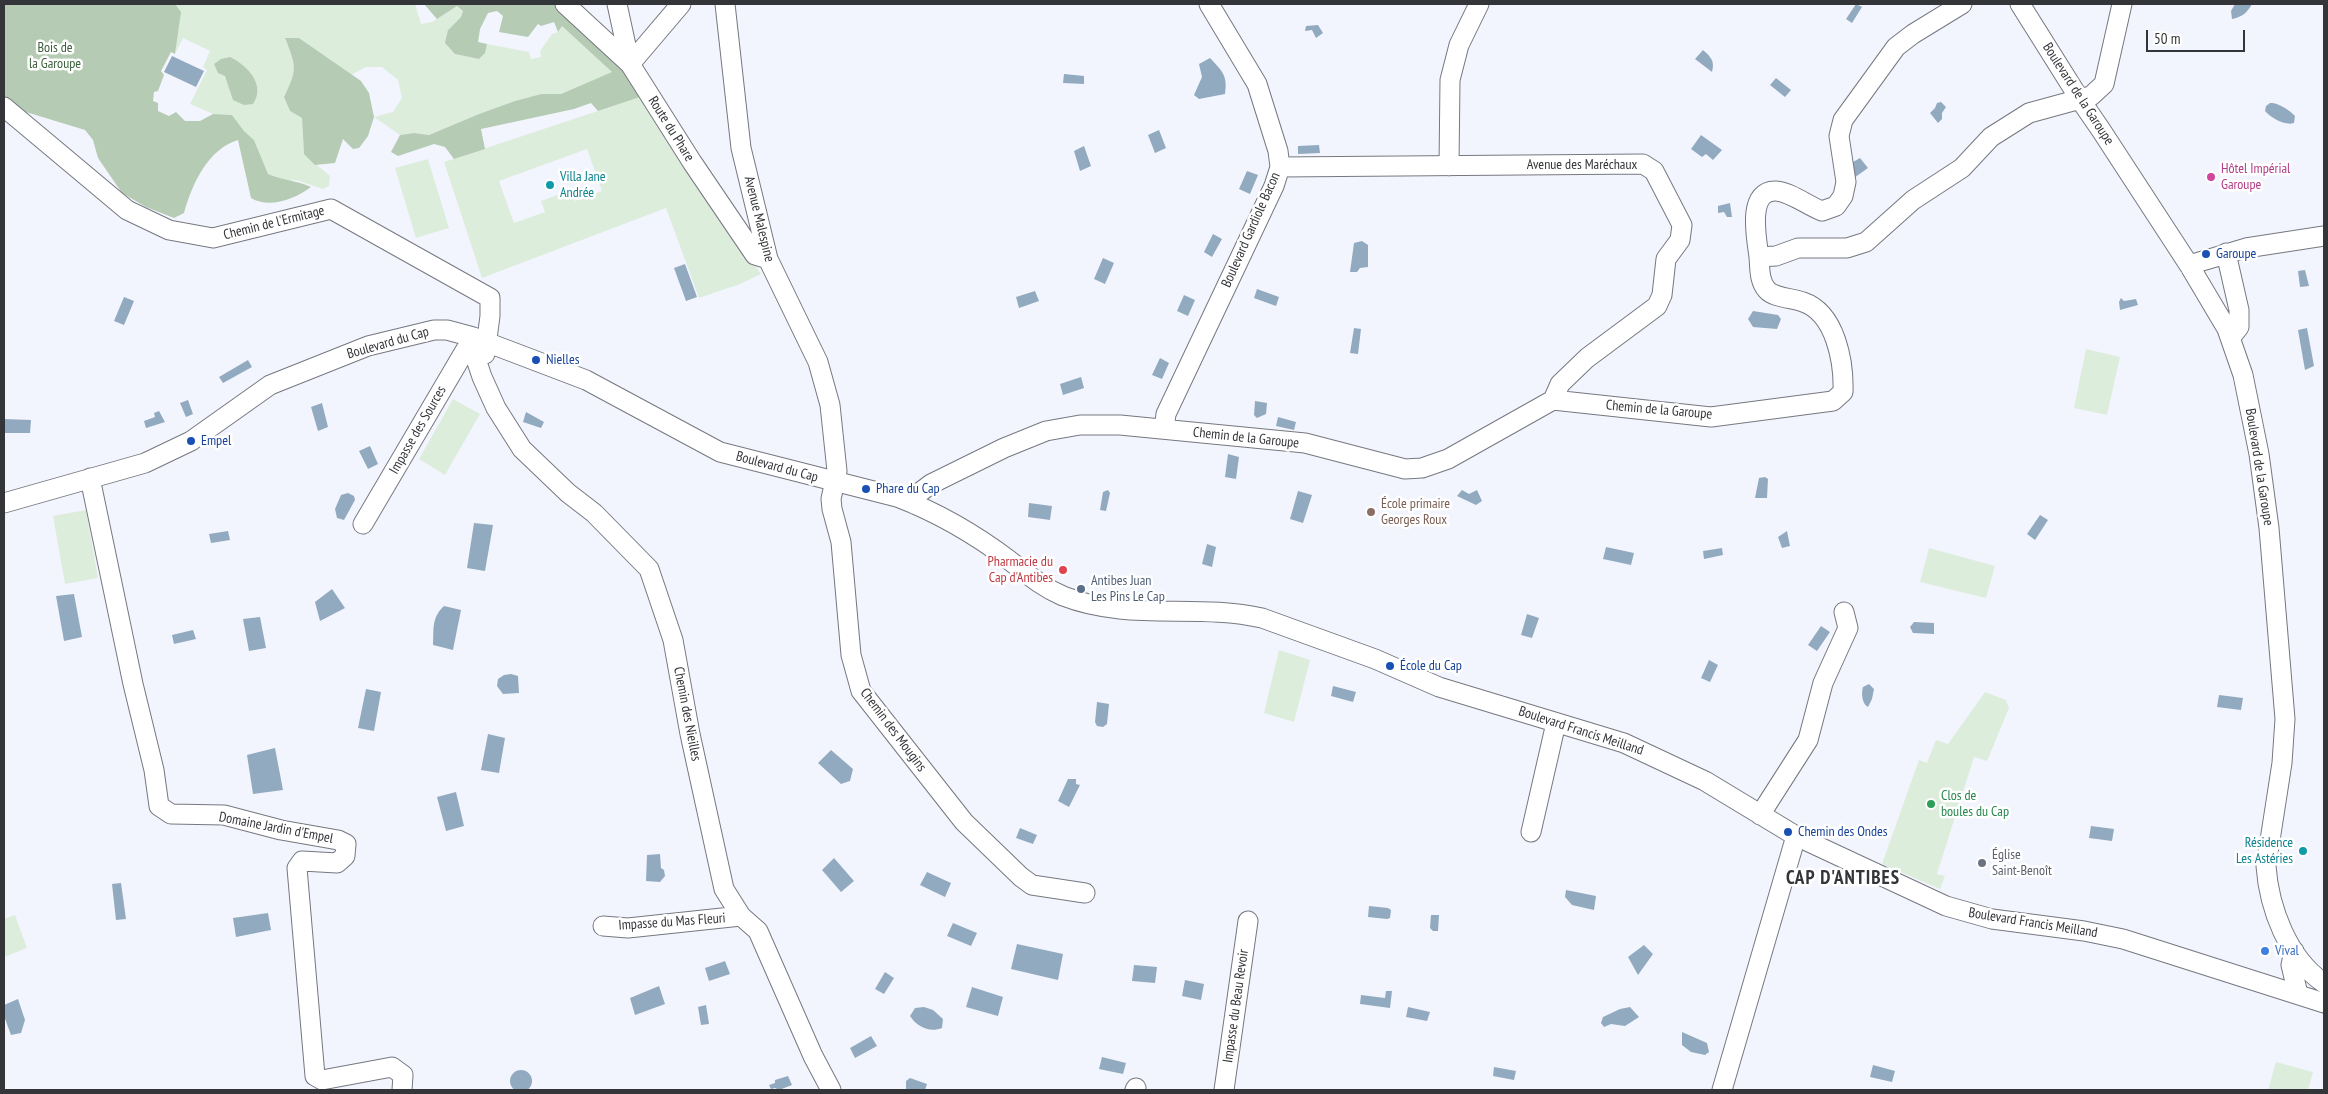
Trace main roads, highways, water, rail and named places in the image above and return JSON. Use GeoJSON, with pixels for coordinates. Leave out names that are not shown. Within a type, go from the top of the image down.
{"type":"FeatureCollection","features":[{"type":"Feature","properties":{"kind":"water"},"geometry":{"type":"Polygon","coordinates":[[[1856,4],[1862,7],[1852,23],[1846,19],[1856,4]]]}},
{"type":"Feature","properties":{"kind":"water"},"geometry":{"type":"Polygon","coordinates":[[[2235,4],[2252,4],[2244,14],[2232,19],[2231,11],[2235,4]]]}},
{"type":"Feature","properties":{"kind":"water"},"geometry":{"type":"Polygon","coordinates":[[[1318,25],[1323,33],[1316,38],[1312,30],[1305,31],[1306,26],[1318,25]]]}},
{"type":"Feature","properties":{"kind":"water"},"geometry":{"type":"Polygon","coordinates":[[[1703,50],[1712,60],[1712,72],[1695,59],[1703,50]]]}},
{"type":"Feature","properties":{"kind":"water"},"geometry":{"type":"Polygon","coordinates":[[[172,56],[204,71],[196,87],[164,72],[172,56]]]}},
{"type":"Feature","properties":{"kind":"water"},"geometry":{"type":"Polygon","coordinates":[[[1210,58],[1218,66],[1225,78],[1225,94],[1199,99],[1194,95],[1202,77],[1199,64],[1210,58]]]}},
{"type":"Feature","properties":{"kind":"water"},"geometry":{"type":"Polygon","coordinates":[[[1064,74],[1084,76],[1084,84],[1063,83],[1064,74]]]}},
{"type":"Feature","properties":{"kind":"water"},"geometry":{"type":"Polygon","coordinates":[[[1776,78],[1791,90],[1785,97],[1770,85],[1776,78]]]}},
{"type":"Feature","properties":{"kind":"water"},"geometry":{"type":"Polygon","coordinates":[[[1941,102],[1946,107],[1942,113],[1942,119],[1938,123],[1930,113],[1937,103],[1941,102]]]}},
{"type":"Feature","properties":{"kind":"water"},"geometry":{"type":"Polygon","coordinates":[[[2270,103],[2280,105],[2290,111],[2295,116],[2294,123],[2282,122],[2268,114],[2265,111],[2266,106],[2270,103]]]}},
{"type":"Feature","properties":{"kind":"water"},"geometry":{"type":"Polygon","coordinates":[[[1159,130],[1166,148],[1155,153],[1148,135],[1159,130]]]}},
{"type":"Feature","properties":{"kind":"water"},"geometry":{"type":"Polygon","coordinates":[[[1701,135],[1722,150],[1713,160],[1706,154],[1702,157],[1691,149],[1701,135]]]}},
{"type":"Feature","properties":{"kind":"water"},"geometry":{"type":"Polygon","coordinates":[[[1319,145],[1320,153],[1298,154],[1298,146],[1319,145]]]}},
{"type":"Feature","properties":{"kind":"water"},"geometry":{"type":"Polygon","coordinates":[[[1084,146],[1091,166],[1080,171],[1074,151],[1084,146]]]}},
{"type":"Feature","properties":{"kind":"water"},"geometry":{"type":"Polygon","coordinates":[[[1860,158],[1868,168],[1854,178],[1853,162],[1860,158]]]}},
{"type":"Feature","properties":{"kind":"water"},"geometry":{"type":"Polygon","coordinates":[[[1247,171],[1258,175],[1250,194],[1239,189],[1247,171]]]}},
{"type":"Feature","properties":{"kind":"water"},"geometry":{"type":"Polygon","coordinates":[[[1730,203],[1732,217],[1727,217],[1724,212],[1718,213],[1718,206],[1730,203]]]}},
{"type":"Feature","properties":{"kind":"water"},"geometry":{"type":"Polygon","coordinates":[[[1213,234],[1222,239],[1212,257],[1204,252],[1213,234]]]}},
{"type":"Feature","properties":{"kind":"water"},"geometry":{"type":"Polygon","coordinates":[[[1362,241],[1368,245],[1368,267],[1360,268],[1357,272],[1350,272],[1354,243],[1362,241]]]}},
{"type":"Feature","properties":{"kind":"water"},"geometry":{"type":"Polygon","coordinates":[[[1103,258],[1114,263],[1105,284],[1094,279],[1103,258]]]}},
{"type":"Feature","properties":{"kind":"water"},"geometry":{"type":"Polygon","coordinates":[[[685,264],[697,297],[686,301],[674,268],[685,264]]]}},
{"type":"Feature","properties":{"kind":"water"},"geometry":{"type":"Polygon","coordinates":[[[2305,270],[2309,286],[2300,287],[2298,271],[2305,270]]]}},
{"type":"Feature","properties":{"kind":"water"},"geometry":{"type":"Polygon","coordinates":[[[1257,289],[1279,297],[1276,306],[1254,298],[1257,289]]]}},
{"type":"Feature","properties":{"kind":"water"},"geometry":{"type":"Polygon","coordinates":[[[1035,291],[1039,301],[1019,308],[1016,297],[1035,291]]]}},
{"type":"Feature","properties":{"kind":"water"},"geometry":{"type":"Polygon","coordinates":[[[1184,295],[1195,300],[1188,316],[1177,311],[1184,295]]]}},
{"type":"Feature","properties":{"kind":"water"},"geometry":{"type":"Polygon","coordinates":[[[124,297],[134,301],[124,325],[114,321],[124,297]]]}},
{"type":"Feature","properties":{"kind":"water"},"geometry":{"type":"Polygon","coordinates":[[[2121,298],[2124,301],[2136,299],[2138,305],[2120,310],[2119,302],[2121,298]]]}},
{"type":"Feature","properties":{"kind":"water"},"geometry":{"type":"Polygon","coordinates":[[[1753,311],[1778,315],[1781,319],[1777,329],[1753,327],[1748,319],[1753,311]]]}},
{"type":"Feature","properties":{"kind":"water"},"geometry":{"type":"Polygon","coordinates":[[[1354,328],[1361,329],[1358,354],[1350,353],[1354,328]]]}},
{"type":"Feature","properties":{"kind":"water"},"geometry":{"type":"Polygon","coordinates":[[[2307,328],[2314,366],[2305,370],[2298,330],[2307,328]]]}},
{"type":"Feature","properties":{"kind":"water"},"geometry":{"type":"Polygon","coordinates":[[[1160,358],[1169,363],[1162,379],[1152,375],[1160,358]]]}},
{"type":"Feature","properties":{"kind":"water"},"geometry":{"type":"Polygon","coordinates":[[[248,360],[252,367],[223,383],[219,377],[248,360]]]}},
{"type":"Feature","properties":{"kind":"water"},"geometry":{"type":"Polygon","coordinates":[[[1081,377],[1084,388],[1063,395],[1060,384],[1081,377]]]}},
{"type":"Feature","properties":{"kind":"water"},"geometry":{"type":"Polygon","coordinates":[[[188,400],[193,414],[186,417],[180,403],[188,400]]]}},
{"type":"Feature","properties":{"kind":"water"},"geometry":{"type":"Polygon","coordinates":[[[1255,401],[1267,403],[1266,414],[1257,418],[1254,415],[1255,401]]]}},
{"type":"Feature","properties":{"kind":"water"},"geometry":{"type":"Polygon","coordinates":[[[322,403],[328,427],[318,431],[311,407],[322,403]]]}},
{"type":"Feature","properties":{"kind":"water"},"geometry":{"type":"Polygon","coordinates":[[[159,411],[165,422],[146,428],[144,421],[155,417],[154,413],[159,411]]]}},
{"type":"Feature","properties":{"kind":"water"},"geometry":{"type":"Polygon","coordinates":[[[526,412],[544,422],[541,428],[523,422],[526,412]]]}},
{"type":"Feature","properties":{"kind":"water"},"geometry":{"type":"Polygon","coordinates":[[[1278,417],[1296,422],[1294,430],[1276,426],[1278,417]]]}},
{"type":"Feature","properties":{"kind":"water"},"geometry":{"type":"Polygon","coordinates":[[[4,419],[31,420],[30,433],[4,433],[4,419]]]}},
{"type":"Feature","properties":{"kind":"water"},"geometry":{"type":"Polygon","coordinates":[[[370,446],[378,464],[368,469],[359,451],[370,446]]]}},
{"type":"Feature","properties":{"kind":"water"},"geometry":{"type":"Polygon","coordinates":[[[1228,454],[1239,457],[1236,479],[1225,477],[1228,454]]]}},
{"type":"Feature","properties":{"kind":"water"},"geometry":{"type":"Polygon","coordinates":[[[1765,477],[1768,479],[1767,498],[1755,498],[1759,478],[1765,477]]]}},
{"type":"Feature","properties":{"kind":"water"},"geometry":{"type":"Polygon","coordinates":[[[1108,490],[1110,493],[1106,511],[1100,510],[1103,492],[1108,490]]]}},
{"type":"Feature","properties":{"kind":"water"},"geometry":{"type":"Polygon","coordinates":[[[1462,490],[1469,494],[1477,490],[1482,501],[1476,505],[1457,496],[1462,490]]]}},
{"type":"Feature","properties":{"kind":"water"},"geometry":{"type":"Polygon","coordinates":[[[1298,491],[1312,495],[1303,523],[1290,519],[1298,491]]]}},
{"type":"Feature","properties":{"kind":"water"},"geometry":{"type":"Polygon","coordinates":[[[348,493],[354,496],[355,500],[344,520],[337,518],[335,509],[341,495],[348,493]]]}},
{"type":"Feature","properties":{"kind":"water"},"geometry":{"type":"Polygon","coordinates":[[[1029,503],[1052,506],[1050,520],[1028,517],[1029,503]]]}},
{"type":"Feature","properties":{"kind":"water"},"geometry":{"type":"Polygon","coordinates":[[[2040,515],[2048,520],[2035,540],[2027,534],[2040,515]]]}},
{"type":"Feature","properties":{"kind":"water"},"geometry":{"type":"Polygon","coordinates":[[[474,523],[493,525],[485,571],[467,568],[474,523]]]}},
{"type":"Feature","properties":{"kind":"water"},"geometry":{"type":"Polygon","coordinates":[[[228,531],[230,540],[211,543],[209,534],[228,531]]]}},
{"type":"Feature","properties":{"kind":"water"},"geometry":{"type":"Polygon","coordinates":[[[1787,531],[1790,546],[1782,548],[1778,537],[1787,531]]]}},
{"type":"Feature","properties":{"kind":"water"},"geometry":{"type":"Polygon","coordinates":[[[1207,544],[1216,547],[1212,567],[1202,564],[1207,544]]]}},
{"type":"Feature","properties":{"kind":"water"},"geometry":{"type":"Polygon","coordinates":[[[1606,547],[1634,553],[1631,565],[1603,559],[1606,547]]]}},
{"type":"Feature","properties":{"kind":"water"},"geometry":{"type":"Polygon","coordinates":[[[1722,548],[1723,555],[1704,559],[1703,551],[1722,548]]]}},
{"type":"Feature","properties":{"kind":"water"},"geometry":{"type":"Polygon","coordinates":[[[332,589],[345,608],[320,621],[315,602],[332,589]]]}},
{"type":"Feature","properties":{"kind":"water"},"geometry":{"type":"Polygon","coordinates":[[[74,594],[82,637],[64,641],[56,596],[74,594]]]}},
{"type":"Feature","properties":{"kind":"water"},"geometry":{"type":"Polygon","coordinates":[[[444,606],[461,610],[453,650],[433,645],[435,620],[444,606]]]}},
{"type":"Feature","properties":{"kind":"water"},"geometry":{"type":"Polygon","coordinates":[[[1527,614],[1539,618],[1532,638],[1521,635],[1527,614]]]}},
{"type":"Feature","properties":{"kind":"water"},"geometry":{"type":"Polygon","coordinates":[[[260,617],[266,648],[249,651],[243,619],[260,617]]]}},
{"type":"Feature","properties":{"kind":"water"},"geometry":{"type":"Polygon","coordinates":[[[1914,622],[1934,623],[1934,634],[1913,633],[1910,627],[1914,622]]]}},
{"type":"Feature","properties":{"kind":"water"},"geometry":{"type":"Polygon","coordinates":[[[1821,626],[1830,632],[1817,651],[1808,645],[1821,626]]]}},
{"type":"Feature","properties":{"kind":"water"},"geometry":{"type":"Polygon","coordinates":[[[193,630],[196,639],[174,644],[172,635],[193,630]]]}},
{"type":"Feature","properties":{"kind":"water"},"geometry":{"type":"Polygon","coordinates":[[[1709,660],[1718,665],[1710,682],[1701,678],[1709,660]]]}},
{"type":"Feature","properties":{"kind":"water"},"geometry":{"type":"Polygon","coordinates":[[[504,675],[518,676],[519,693],[503,694],[497,686],[498,679],[504,675]]]}},
{"type":"Feature","properties":{"kind":"water"},"geometry":{"type":"Polygon","coordinates":[[[1869,684],[1874,689],[1868,707],[1863,701],[1862,692],[1863,687],[1869,684]]]}},
{"type":"Feature","properties":{"kind":"water"},"geometry":{"type":"Polygon","coordinates":[[[1333,686],[1356,692],[1353,702],[1331,696],[1333,686]]]}},
{"type":"Feature","properties":{"kind":"water"},"geometry":{"type":"Polygon","coordinates":[[[366,689],[381,692],[374,731],[358,728],[366,689]]]}},
{"type":"Feature","properties":{"kind":"water"},"geometry":{"type":"Polygon","coordinates":[[[2219,695],[2243,698],[2241,710],[2217,707],[2219,695]]]}},
{"type":"Feature","properties":{"kind":"water"},"geometry":{"type":"Polygon","coordinates":[[[1097,702],[1109,704],[1107,724],[1103,727],[1097,726],[1095,722],[1097,702]]]}},
{"type":"Feature","properties":{"kind":"water"},"geometry":{"type":"Polygon","coordinates":[[[488,734],[505,738],[499,773],[481,770],[488,734]]]}},
{"type":"Feature","properties":{"kind":"water"},"geometry":{"type":"Polygon","coordinates":[[[275,748],[283,790],[253,794],[247,755],[275,748]]]}},
{"type":"Feature","properties":{"kind":"water"},"geometry":{"type":"Polygon","coordinates":[[[831,750],[853,769],[850,781],[841,784],[818,763],[831,750]]]}},
{"type":"Feature","properties":{"kind":"water"},"geometry":{"type":"Polygon","coordinates":[[[1068,779],[1076,779],[1076,784],[1080,785],[1069,807],[1058,801],[1068,779]]]}},
{"type":"Feature","properties":{"kind":"water"},"geometry":{"type":"Polygon","coordinates":[[[456,792],[464,826],[446,831],[437,797],[456,792]]]}},
{"type":"Feature","properties":{"kind":"water"},"geometry":{"type":"Polygon","coordinates":[[[2091,826],[2114,829],[2112,841],[2089,838],[2091,826]]]}},
{"type":"Feature","properties":{"kind":"water"},"geometry":{"type":"Polygon","coordinates":[[[1020,828],[1037,835],[1033,844],[1016,838],[1020,828]]]}},
{"type":"Feature","properties":{"kind":"water"},"geometry":{"type":"Polygon","coordinates":[[[660,854],[661,868],[664,870],[665,876],[660,882],[646,881],[647,855],[660,854]]]}},
{"type":"Feature","properties":{"kind":"water"},"geometry":{"type":"Polygon","coordinates":[[[834,858],[854,881],[841,892],[822,870],[834,858]]]}},
{"type":"Feature","properties":{"kind":"water"},"geometry":{"type":"Polygon","coordinates":[[[927,872],[951,883],[945,897],[920,885],[927,872]]]}},
{"type":"Feature","properties":{"kind":"water"},"geometry":{"type":"Polygon","coordinates":[[[121,883],[126,919],[116,920],[112,884],[121,883]]]}},
{"type":"Feature","properties":{"kind":"water"},"geometry":{"type":"Polygon","coordinates":[[[1566,890],[1596,896],[1594,910],[1572,905],[1565,897],[1566,890]]]}},
{"type":"Feature","properties":{"kind":"water"},"geometry":{"type":"Polygon","coordinates":[[[1369,906],[1388,908],[1391,910],[1390,918],[1368,917],[1369,906]]]}},
{"type":"Feature","properties":{"kind":"water"},"geometry":{"type":"Polygon","coordinates":[[[268,913],[271,930],[236,937],[233,918],[268,913]]]}},
{"type":"Feature","properties":{"kind":"water"},"geometry":{"type":"Polygon","coordinates":[[[1431,915],[1439,915],[1438,931],[1433,931],[1430,928],[1431,915]]]}},
{"type":"Feature","properties":{"kind":"water"},"geometry":{"type":"Polygon","coordinates":[[[953,923],[977,933],[971,946],[947,936],[953,923]]]}},
{"type":"Feature","properties":{"kind":"water"},"geometry":{"type":"Polygon","coordinates":[[[1017,944],[1063,954],[1058,980],[1011,969],[1017,944]]]}},
{"type":"Feature","properties":{"kind":"water"},"geometry":{"type":"Polygon","coordinates":[[[1644,945],[1653,954],[1638,975],[1628,957],[1644,945]]]}},
{"type":"Feature","properties":{"kind":"water"},"geometry":{"type":"Polygon","coordinates":[[[725,961],[730,974],[709,981],[705,968],[725,961]]]}},
{"type":"Feature","properties":{"kind":"water"},"geometry":{"type":"Polygon","coordinates":[[[1134,965],[1157,967],[1155,983],[1132,981],[1134,965]]]}},
{"type":"Feature","properties":{"kind":"water"},"geometry":{"type":"Polygon","coordinates":[[[885,972],[894,978],[884,994],[875,989],[885,972]]]}},
{"type":"Feature","properties":{"kind":"water"},"geometry":{"type":"Polygon","coordinates":[[[1185,980],[1204,984],[1201,1000],[1182,996],[1185,980]]]}},
{"type":"Feature","properties":{"kind":"water"},"geometry":{"type":"Polygon","coordinates":[[[659,986],[665,1004],[635,1015],[630,998],[659,986]]]}},
{"type":"Feature","properties":{"kind":"water"},"geometry":{"type":"Polygon","coordinates":[[[972,987],[1003,997],[998,1016],[966,1007],[972,987]]]}},
{"type":"Feature","properties":{"kind":"water"},"geometry":{"type":"Polygon","coordinates":[[[1386,991],[1392,991],[1390,1008],[1360,1004],[1361,995],[1385,998],[1386,991]]]}},
{"type":"Feature","properties":{"kind":"water"},"geometry":{"type":"Polygon","coordinates":[[[18,999],[25,1020],[21,1033],[11,1035],[4,1016],[4,1005],[18,999]]]}},
{"type":"Feature","properties":{"kind":"water"},"geometry":{"type":"Polygon","coordinates":[[[706,1005],[709,1024],[701,1025],[698,1007],[706,1005]]]}},
{"type":"Feature","properties":{"kind":"water"},"geometry":{"type":"Polygon","coordinates":[[[924,1007],[933,1010],[943,1019],[942,1028],[933,1030],[924,1028],[913,1020],[910,1016],[915,1008],[924,1007]]]}},
{"type":"Feature","properties":{"kind":"water"},"geometry":{"type":"Polygon","coordinates":[[[1408,1007],[1430,1012],[1427,1021],[1406,1017],[1408,1007]]]}},
{"type":"Feature","properties":{"kind":"water"},"geometry":{"type":"Polygon","coordinates":[[[1630,1007],[1639,1017],[1625,1026],[1611,1024],[1604,1027],[1601,1023],[1603,1017],[1620,1009],[1630,1007]]]}},
{"type":"Feature","properties":{"kind":"water"},"geometry":{"type":"Polygon","coordinates":[[[1682,1032],[1707,1043],[1709,1052],[1705,1055],[1691,1052],[1682,1045],[1682,1032]]]}},
{"type":"Feature","properties":{"kind":"water"},"geometry":{"type":"Polygon","coordinates":[[[871,1036],[877,1046],[855,1058],[850,1048],[871,1036]]]}},
{"type":"Feature","properties":{"kind":"water"},"geometry":{"type":"Polygon","coordinates":[[[1102,1057],[1126,1063],[1123,1074],[1099,1069],[1102,1057]]]}},
{"type":"Feature","properties":{"kind":"water"},"geometry":{"type":"Polygon","coordinates":[[[1873,1065],[1895,1071],[1892,1082],[1870,1077],[1873,1065]]]}},
{"type":"Feature","properties":{"kind":"water"},"geometry":{"type":"Polygon","coordinates":[[[1494,1067],[1516,1071],[1514,1080],[1493,1076],[1494,1067]]]}},
{"type":"Feature","properties":{"kind":"water"},"geometry":{"type":"Polygon","coordinates":[[[521,1070],[529,1073],[532,1081],[529,1089],[521,1092],[513,1089],[510,1081],[513,1073],[521,1070]]]}},
{"type":"Feature","properties":{"kind":"water"},"geometry":{"type":"Polygon","coordinates":[[[788,1076],[792,1085],[779,1090],[771,1089],[769,1085],[775,1083],[775,1080],[788,1076]]]}},
{"type":"Feature","properties":{"kind":"water"},"geometry":{"type":"Polygon","coordinates":[[[910,1078],[927,1084],[925,1090],[906,1089],[906,1081],[910,1078]]]}},
{"type":"Feature","properties":{"kind":"place","name":"Hôtel Impérial Garoupe"},"geometry":{"type":"Point","coordinates":[2211,177]}},
{"type":"Feature","properties":{"kind":"place","name":"Villa Jane Andrée"},"geometry":{"type":"Point","coordinates":[550,185]}},
{"type":"Feature","properties":{"kind":"place","name":"Garoupe"},"geometry":{"type":"Point","coordinates":[2206,254]}},
{"type":"Feature","properties":{"kind":"place","name":"Nielles"},"geometry":{"type":"Point","coordinates":[536,360]}},
{"type":"Feature","properties":{"kind":"place","name":"Empel"},"geometry":{"type":"Point","coordinates":[191,441]}},
{"type":"Feature","properties":{"kind":"place","name":"Phare du Cap"},"geometry":{"type":"Point","coordinates":[866,489]}},
{"type":"Feature","properties":{"kind":"place","name":"École primaire Georges Roux"},"geometry":{"type":"Point","coordinates":[1371,512]}},
{"type":"Feature","properties":{"kind":"place","name":"Pharmacie du Cap d'Antibes"},"geometry":{"type":"Point","coordinates":[1063,570]}},
{"type":"Feature","properties":{"kind":"place","name":"Antibes Juan Les Pins Le Cap"},"geometry":{"type":"Point","coordinates":[1081,589]}},
{"type":"Feature","properties":{"kind":"place","name":"École du Cap"},"geometry":{"type":"Point","coordinates":[1390,666]}},
{"type":"Feature","properties":{"kind":"place","name":"Clos de boules du Cap"},"geometry":{"type":"Point","coordinates":[1931,804]}},
{"type":"Feature","properties":{"kind":"place","name":"Chemin des Ondes"},"geometry":{"type":"Point","coordinates":[1788,832]}},
{"type":"Feature","properties":{"kind":"place","name":"Résidence Les Astéries"},"geometry":{"type":"Point","coordinates":[2303,851]}},
{"type":"Feature","properties":{"kind":"place","name":"Église Saint-Benoît"},"geometry":{"type":"Point","coordinates":[1982,863]}},
{"type":"Feature","properties":{"kind":"place","name":"Vival"},"geometry":{"type":"Point","coordinates":[2265,951]}},
{"type":"Feature","properties":{"kind":"district","name":"CAP D'ANTIBES"},"geometry":{"type":"Point","coordinates":[1843,879]}},
{"type":"Feature","properties":{"kind":"park label","name":"Bois de la Garoupe"},"geometry":{"type":"Point","coordinates":[55,56]}}]}
